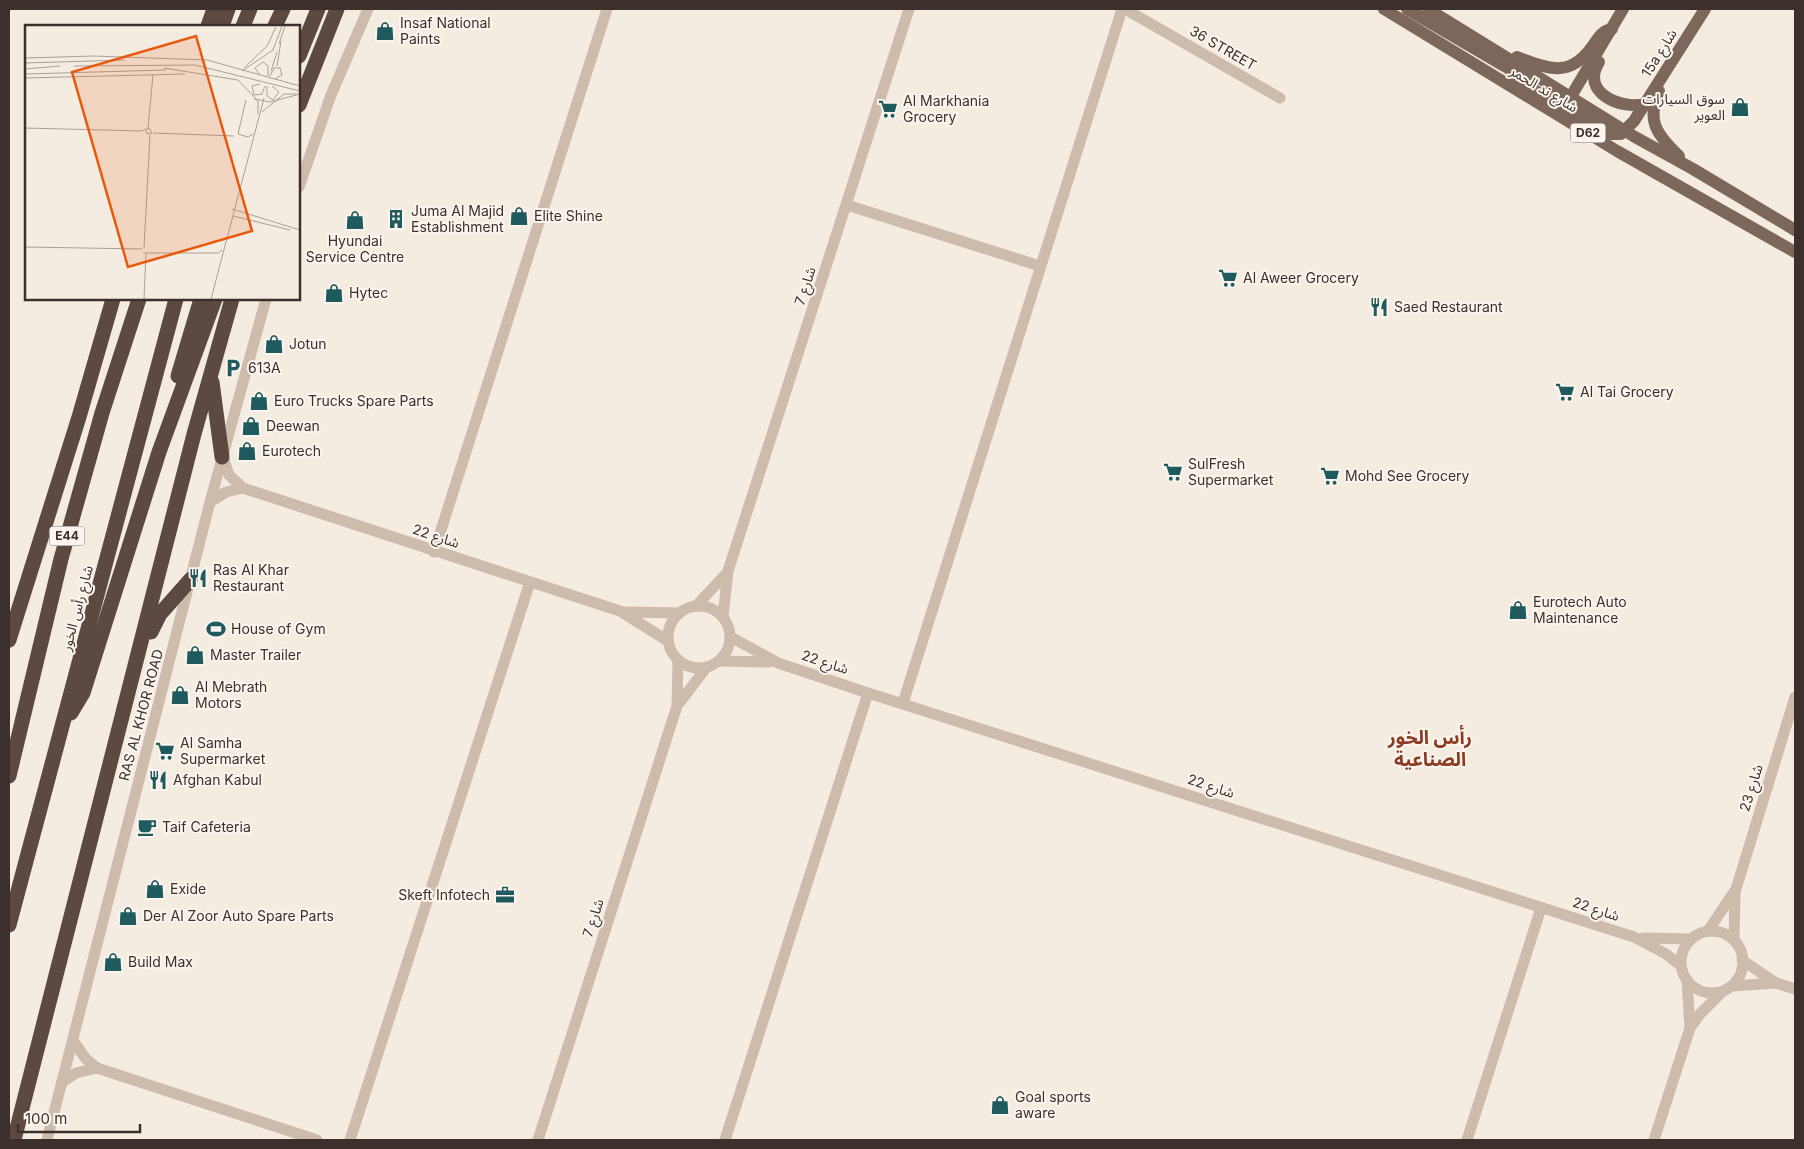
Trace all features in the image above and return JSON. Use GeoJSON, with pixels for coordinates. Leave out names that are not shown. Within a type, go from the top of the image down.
{"type":"FeatureCollection","features":[{"type":"Feature","properties":{"kind":"highway"},"geometry":{"type":"LineString","coordinates":[[208,25],[214,9]]}},
{"type":"Feature","properties":{"kind":"highway"},"geometry":{"type":"LineString","coordinates":[[222,25],[228,9]]}},
{"type":"Feature","properties":{"kind":"highway"},"geometry":{"type":"LineString","coordinates":[[242,25],[250,9]]}},
{"type":"Feature","properties":{"kind":"highway"},"geometry":{"type":"LineString","coordinates":[[275,25],[283,9]]}},
{"type":"Feature","properties":{"kind":"highway"},"geometry":{"type":"LineString","coordinates":[[300,54],[318,9]]}},
{"type":"Feature","properties":{"kind":"highway"},"geometry":{"type":"LineString","coordinates":[[300,102],[337,9]]}},
{"type":"Feature","properties":{"kind":"highway"},"geometry":{"type":"LineString","coordinates":[[9,640],[79,417],[113,300]]}},
{"type":"Feature","properties":{"kind":"highway","name":"شارع رأس الخور"},"geometry":{"type":"LineString","coordinates":[[9,776],[61,559],[102,413],[139,300]]}},
{"type":"Feature","properties":{"kind":"highway","name":"شارع رأس الخور"},"geometry":{"type":"LineString","coordinates":[[9,926],[176,300]]}},
{"type":"Feature","properties":{"kind":"highway"},"geometry":{"type":"LineString","coordinates":[[159,452],[182,360],[201,300]]}},
{"type":"Feature","properties":{"kind":"highway"},"geometry":{"type":"LineString","coordinates":[[63,722],[83,693],[159,452],[215,300]]}},
{"type":"Feature","properties":{"kind":"highway"},"geometry":{"type":"LineString","coordinates":[[14,1140],[211,370],[232,300]]}},
{"type":"Feature","properties":{"kind":"highway"},"geometry":{"type":"LineString","coordinates":[[211,370],[222,457]]}},
{"type":"Feature","properties":{"kind":"highway"},"geometry":{"type":"LineString","coordinates":[[130,690],[142,667],[156,619],[191,579]]}},
{"type":"Feature","properties":{"kind":"main road","name":"شارع ند الحمر"},"geometry":{"type":"LineString","coordinates":[[1384,9],[1455,52],[1568,108],[1626,132],[1693,168],[1795,230]]}},
{"type":"Feature","properties":{"kind":"main road"},"geometry":{"type":"LineString","coordinates":[[1407,9],[1542,88],[1547,88],[1549,84]]}},
{"type":"Feature","properties":{"kind":"main road","name":"شارع ند الحمر"},"geometry":{"type":"LineString","coordinates":[[1428,9],[1549,84],[1568,108],[1617,151],[1795,254]]}},
{"type":"Feature","properties":{"kind":"main road"},"geometry":{"type":"LineString","coordinates":[[1568,108],[1624,9]]}},
{"type":"Feature","properties":{"kind":"main road","name":"15a شارع"},"geometry":{"type":"LineString","coordinates":[[1626,132],[1705,9]]}},
{"type":"Feature","properties":{"kind":"main road"},"geometry":{"type":"LineString","coordinates":[[1491,47],[1539,65],[1563,68],[1581,61],[1600,35],[1612,30]]}},
{"type":"Feature","properties":{"kind":"main road"},"geometry":{"type":"LineString","coordinates":[[1612,30],[1606,49],[1594,71],[1594,84],[1619,103],[1631,106],[1645,104]]}},
{"type":"Feature","properties":{"kind":"main road"},"geometry":{"type":"LineString","coordinates":[[1668,68],[1654,104],[1654,124],[1663,141],[1693,168]]}},
{"type":"Feature","properties":{"kind":"main road"},"geometry":{"type":"LineString","coordinates":[[1617,151],[1616,141],[1621,137],[1627,137],[1719,192],[1746,201]]}},
{"type":"Feature","properties":{"kind":"main road"},"geometry":{"type":"LineString","coordinates":[[1781,257],[1795,254]]}},
{"type":"Feature","properties":{"kind":"street"},"geometry":{"type":"LineString","coordinates":[[300,184],[331,95],[368,9]]}},
{"type":"Feature","properties":{"kind":"street"},"geometry":{"type":"LineString","coordinates":[[434,552],[606,9]]}},
{"type":"Feature","properties":{"kind":"street","name":"شارع 7"},"geometry":{"type":"LineString","coordinates":[[728,571],[909,9]]}},
{"type":"Feature","properties":{"kind":"street"},"geometry":{"type":"LineString","coordinates":[[902,703],[1123,9]]}},
{"type":"Feature","properties":{"kind":"street","name":"36 STREET"},"geometry":{"type":"LineString","coordinates":[[1123,9],[1280,98]]}},
{"type":"Feature","properties":{"kind":"street"},"geometry":{"type":"LineString","coordinates":[[847,205],[1040,266]]}},
{"type":"Feature","properties":{"kind":"street","name":"RAS AL KHOR ROAD"},"geometry":{"type":"LineString","coordinates":[[47,1140],[74,1042],[210,502],[266,300]]}},
{"type":"Feature","properties":{"kind":"street"},"geometry":{"type":"LineString","coordinates":[[222,457],[229,475],[243,488]]}},
{"type":"Feature","properties":{"kind":"street"},"geometry":{"type":"LineString","coordinates":[[210,502],[226,492],[243,488]]}},
{"type":"Feature","properties":{"kind":"street","name":"شارع 22"},"geometry":{"type":"LineString","coordinates":[[243,488],[434,552],[620,611],[649,614],[679,613]]}},
{"type":"Feature","properties":{"kind":"street"},"geometry":{"type":"LineString","coordinates":[[696,606],[728,571]]}},
{"type":"Feature","properties":{"kind":"street"},"geometry":{"type":"LineString","coordinates":[[723,616],[706,606],[696,606],[679,613],[668,630],[669,648],[678,661],[686,666],[706,668],[720,660],[729,646],[728,626],[723,616],[728,571]]}},
{"type":"Feature","properties":{"kind":"street"},"geometry":{"type":"LineString","coordinates":[[350,1140],[530,582]]}},
{"type":"Feature","properties":{"kind":"street","name":"شارع 22"},"geometry":{"type":"LineString","coordinates":[[620,611],[668,641]]}},
{"type":"Feature","properties":{"kind":"street","name":"شارع 22"},"geometry":{"type":"LineString","coordinates":[[730,638],[778,662],[868,692],[1634,937],[1658,949],[1680,965]]}},
{"type":"Feature","properties":{"kind":"street","name":"شارع 22"},"geometry":{"type":"LineString","coordinates":[[720,660],[778,662]]}},
{"type":"Feature","properties":{"kind":"street","name":"شارع 7"},"geometry":{"type":"LineString","coordinates":[[677,706],[678,661]]}},
{"type":"Feature","properties":{"kind":"street","name":"شارع 7"},"geometry":{"type":"LineString","coordinates":[[538,1140],[677,706],[685,692],[706,668]]}},
{"type":"Feature","properties":{"kind":"street"},"geometry":{"type":"LineString","coordinates":[[725,1140],[868,692]]}},
{"type":"Feature","properties":{"kind":"street","name":"شارع 23"},"geometry":{"type":"LineString","coordinates":[[1734,940],[1736,889],[1795,697]]}},
{"type":"Feature","properties":{"kind":"street","name":"شارع 23"},"geometry":{"type":"LineString","coordinates":[[1708,931],[1736,889]]}},
{"type":"Feature","properties":{"kind":"street"},"geometry":{"type":"LineString","coordinates":[[1467,1140],[1541,908]]}},
{"type":"Feature","properties":{"kind":"street"},"geometry":{"type":"LineString","coordinates":[[1654,1140],[1690,1028],[1700,1014],[1738,979],[1742,960],[1734,940],[1718,932],[1708,931],[1691,939],[1681,956],[1680,965],[1686,981],[1690,1028]]}},
{"type":"Feature","properties":{"kind":"street","name":"شارع 22"},"geometry":{"type":"LineString","coordinates":[[1634,937],[1691,939]]}},
{"type":"Feature","properties":{"kind":"street"},"geometry":{"type":"LineString","coordinates":[[1742,960],[1776,983],[1795,989]]}},
{"type":"Feature","properties":{"kind":"street"},"geometry":{"type":"LineString","coordinates":[[1686,981],[1697,990],[1710,994],[1728,988],[1776,983]]}},
{"type":"Feature","properties":{"kind":"street"},"geometry":{"type":"LineString","coordinates":[[74,1042],[86,1059],[97,1068],[317,1140]]}},
{"type":"Feature","properties":{"kind":"street"},"geometry":{"type":"LineString","coordinates":[[64,1081],[76,1073],[97,1068]]}},
{"type":"Feature","properties":{"kind":"place","name":"Insaf National Paints"},"geometry":{"type":"Point","coordinates":[385,31]}},
{"type":"Feature","properties":{"kind":"place","name":"سوق السيارات العوير"},"geometry":{"type":"Point","coordinates":[1740,107]}},
{"type":"Feature","properties":{"kind":"place","name":"Al Markhania Grocery"},"geometry":{"type":"Point","coordinates":[888,109]}},
{"type":"Feature","properties":{"kind":"place","name":"Elite Shine"},"geometry":{"type":"Point","coordinates":[519,216]}},
{"type":"Feature","properties":{"kind":"place","name":"Juma Al Majid Establishment"},"geometry":{"type":"Point","coordinates":[396,219]}},
{"type":"Feature","properties":{"kind":"place","name":"Hyundai Service Centre"},"geometry":{"type":"Point","coordinates":[355,220]}},
{"type":"Feature","properties":{"kind":"place","name":"Al Aweer Grocery"},"geometry":{"type":"Point","coordinates":[1228,278]}},
{"type":"Feature","properties":{"kind":"place","name":"Hytec"},"geometry":{"type":"Point","coordinates":[334,293]}},
{"type":"Feature","properties":{"kind":"place","name":"Saed Restaurant"},"geometry":{"type":"Point","coordinates":[1379,307]}},
{"type":"Feature","properties":{"kind":"place","name":"Jotun"},"geometry":{"type":"Point","coordinates":[274,344]}},
{"type":"Feature","properties":{"kind":"place","name":"613A"},"geometry":{"type":"Point","coordinates":[233,368]}},
{"type":"Feature","properties":{"kind":"place","name":"Al Tai Grocery"},"geometry":{"type":"Point","coordinates":[1565,392]}},
{"type":"Feature","properties":{"kind":"place","name":"Euro Trucks Spare Parts"},"geometry":{"type":"Point","coordinates":[259,401]}},
{"type":"Feature","properties":{"kind":"place","name":"Deewan"},"geometry":{"type":"Point","coordinates":[251,426]}},
{"type":"Feature","properties":{"kind":"place","name":"Eurotech"},"geometry":{"type":"Point","coordinates":[247,451]}},
{"type":"Feature","properties":{"kind":"place","name":"SulFresh Supermarket"},"geometry":{"type":"Point","coordinates":[1173,472]}},
{"type":"Feature","properties":{"kind":"place","name":"Mohd See Grocery"},"geometry":{"type":"Point","coordinates":[1330,476]}},
{"type":"Feature","properties":{"kind":"place","name":"Ras Al Khar Restaurant"},"geometry":{"type":"Point","coordinates":[198,578]}},
{"type":"Feature","properties":{"kind":"place","name":"Eurotech Auto Maintenance"},"geometry":{"type":"Point","coordinates":[1518,610]}},
{"type":"Feature","properties":{"kind":"place","name":"House of Gym"},"geometry":{"type":"Point","coordinates":[216,629]}},
{"type":"Feature","properties":{"kind":"place","name":"Master Trailer"},"geometry":{"type":"Point","coordinates":[195,655]}},
{"type":"Feature","properties":{"kind":"place","name":"Al Mebrath Motors"},"geometry":{"type":"Point","coordinates":[180,695]}},
{"type":"Feature","properties":{"kind":"place","name":"Al Samha Supermarket"},"geometry":{"type":"Point","coordinates":[165,751]}},
{"type":"Feature","properties":{"kind":"place","name":"Afghan Kabul"},"geometry":{"type":"Point","coordinates":[158,780]}},
{"type":"Feature","properties":{"kind":"place","name":"Taif Cafeteria"},"geometry":{"type":"Point","coordinates":[147,827]}},
{"type":"Feature","properties":{"kind":"place","name":"Exide"},"geometry":{"type":"Point","coordinates":[155,889]}},
{"type":"Feature","properties":{"kind":"place","name":"Skeft Infotech"},"geometry":{"type":"Point","coordinates":[505,895]}},
{"type":"Feature","properties":{"kind":"place","name":"Der Al Zoor Auto Spare Parts"},"geometry":{"type":"Point","coordinates":[128,916]}},
{"type":"Feature","properties":{"kind":"place","name":"Build Max"},"geometry":{"type":"Point","coordinates":[113,962]}},
{"type":"Feature","properties":{"kind":"place","name":"Goal sports aware"},"geometry":{"type":"Point","coordinates":[1000,1105]}},
{"type":"Feature","properties":{"kind":"district","name":"رأس الخور الصناعية"},"geometry":{"type":"Point","coordinates":[1430,748]}}]}
